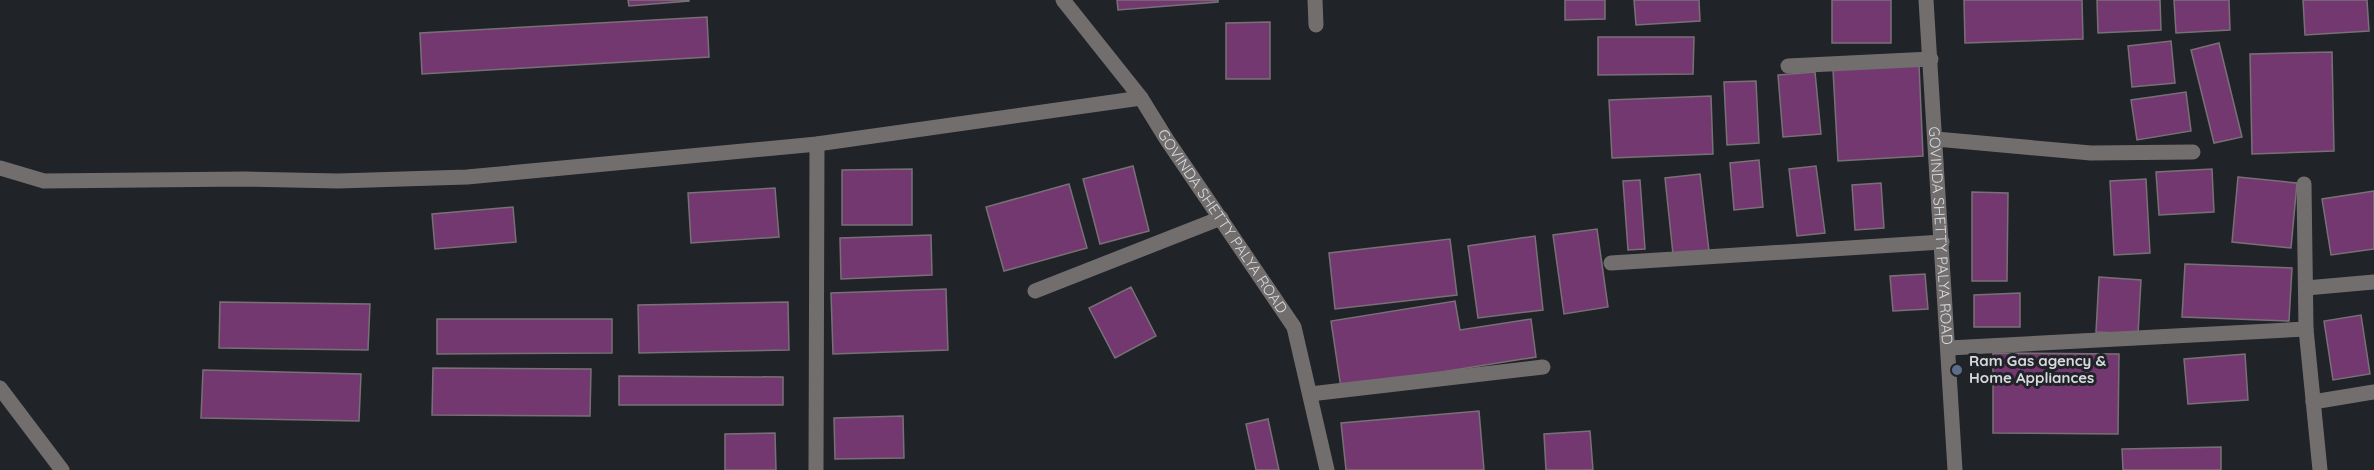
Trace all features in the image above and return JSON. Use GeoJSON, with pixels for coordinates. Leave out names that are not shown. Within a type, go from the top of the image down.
{"type":"FeatureCollection","features":[{"type":"Feature","properties":{"kind":"street","name":"GOVINDA SHETTY PALYA ROAD"},"geometry":{"type":"LineString","coordinates":[[1063,0],[1141,98],[1294,327],[1327,470]]}},
{"type":"Feature","properties":{"kind":"street"},"geometry":{"type":"LineString","coordinates":[[1315,0],[1316,25]]}},
{"type":"Feature","properties":{"kind":"street","name":"GOVINDA SHETTY PALYA ROAD"},"geometry":{"type":"LineString","coordinates":[[1926,0],[1955,470]]}},
{"type":"Feature","properties":{"kind":"street"},"geometry":{"type":"LineString","coordinates":[[1788,66],[1931,59]]}},
{"type":"Feature","properties":{"kind":"street"},"geometry":{"type":"LineString","coordinates":[[0,168],[44,181],[245,179],[338,181],[467,177],[817,144],[1141,98]]}},
{"type":"Feature","properties":{"kind":"street"},"geometry":{"type":"LineString","coordinates":[[1936,140],[2091,153],[2193,152]]}},
{"type":"Feature","properties":{"kind":"street"},"geometry":{"type":"LineString","coordinates":[[816,470],[817,144]]}},
{"type":"Feature","properties":{"kind":"street"},"geometry":{"type":"LineString","coordinates":[[2304,184],[2306,329],[2320,470]]}},
{"type":"Feature","properties":{"kind":"street"},"geometry":{"type":"LineString","coordinates":[[1035,291],[1221,218]]}},
{"type":"Feature","properties":{"kind":"street"},"geometry":{"type":"LineString","coordinates":[[1611,263],[1942,242]]}},
{"type":"Feature","properties":{"kind":"street"},"geometry":{"type":"LineString","coordinates":[[2306,288],[2374,282]]}},
{"type":"Feature","properties":{"kind":"street"},"geometry":{"type":"LineString","coordinates":[[1949,348],[2306,329]]}},
{"type":"Feature","properties":{"kind":"street"},"geometry":{"type":"LineString","coordinates":[[1310,394],[1543,367]]}},
{"type":"Feature","properties":{"kind":"street"},"geometry":{"type":"LineString","coordinates":[[0,388],[62,470]]}},
{"type":"Feature","properties":{"kind":"street"},"geometry":{"type":"LineString","coordinates":[[2313,402],[2374,392]]}},
{"type":"Feature","properties":{"kind":"building"},"geometry":{"type":"Polygon","coordinates":[[[628,0],[689,0],[689,1],[629,6],[628,0]]]}},
{"type":"Feature","properties":{"kind":"building"},"geometry":{"type":"Polygon","coordinates":[[[1117,0],[1218,0],[1218,2],[1118,10],[1117,0]]]}},
{"type":"Feature","properties":{"kind":"building"},"geometry":{"type":"Polygon","coordinates":[[[1565,0],[1605,0],[1605,19],[1565,20],[1565,0]]]}},
{"type":"Feature","properties":{"kind":"building"},"geometry":{"type":"Polygon","coordinates":[[[1634,0],[1699,0],[1700,21],[1636,25],[1634,0]]]}},
{"type":"Feature","properties":{"kind":"building"},"geometry":{"type":"Polygon","coordinates":[[[1832,0],[1891,0],[1891,43],[1832,43],[1832,0]]]}},
{"type":"Feature","properties":{"kind":"building"},"geometry":{"type":"Polygon","coordinates":[[[1964,0],[2082,0],[2083,39],[1965,43],[1964,0]]]}},
{"type":"Feature","properties":{"kind":"building"},"geometry":{"type":"Polygon","coordinates":[[[2097,0],[2160,0],[2161,30],[2098,33],[2097,0]]]}},
{"type":"Feature","properties":{"kind":"building"},"geometry":{"type":"Polygon","coordinates":[[[2174,0],[2229,0],[2230,30],[2176,33],[2174,0]]]}},
{"type":"Feature","properties":{"kind":"building"},"geometry":{"type":"Polygon","coordinates":[[[2303,0],[2367,0],[2369,31],[2305,35],[2303,0]]]}},
{"type":"Feature","properties":{"kind":"building"},"geometry":{"type":"Polygon","coordinates":[[[707,17],[709,57],[422,74],[420,33],[707,17]]]}},
{"type":"Feature","properties":{"kind":"building"},"geometry":{"type":"Polygon","coordinates":[[[1270,22],[1270,79],[1226,79],[1226,23],[1270,22]]]}},
{"type":"Feature","properties":{"kind":"building"},"geometry":{"type":"Polygon","coordinates":[[[1598,37],[1694,37],[1693,74],[1598,75],[1598,37]]]}},
{"type":"Feature","properties":{"kind":"building"},"geometry":{"type":"Polygon","coordinates":[[[2171,41],[2175,83],[2132,87],[2128,46],[2171,41]]]}},
{"type":"Feature","properties":{"kind":"building"},"geometry":{"type":"Polygon","coordinates":[[[2219,43],[2242,137],[2214,143],[2191,50],[2219,43]]]}},
{"type":"Feature","properties":{"kind":"building"},"geometry":{"type":"Polygon","coordinates":[[[2332,52],[2334,151],[2252,154],[2250,54],[2332,52]]]}},
{"type":"Feature","properties":{"kind":"building"},"geometry":{"type":"Polygon","coordinates":[[[1919,64],[1923,156],[1838,161],[1833,70],[1919,64]]]}},
{"type":"Feature","properties":{"kind":"building"},"geometry":{"type":"Polygon","coordinates":[[[1815,72],[1821,134],[1783,137],[1778,75],[1815,72]]]}},
{"type":"Feature","properties":{"kind":"building"},"geometry":{"type":"Polygon","coordinates":[[[1756,81],[1759,143],[1727,145],[1724,82],[1756,81]]]}},
{"type":"Feature","properties":{"kind":"building"},"geometry":{"type":"Polygon","coordinates":[[[2186,92],[2191,131],[2137,140],[2131,100],[2186,92]]]}},
{"type":"Feature","properties":{"kind":"building"},"geometry":{"type":"Polygon","coordinates":[[[1711,96],[1713,154],[1612,158],[1609,100],[1711,96]]]}},
{"type":"Feature","properties":{"kind":"building"},"geometry":{"type":"Polygon","coordinates":[[[1759,160],[1763,207],[1734,210],[1730,163],[1759,160]]]}},
{"type":"Feature","properties":{"kind":"building"},"geometry":{"type":"Polygon","coordinates":[[[1133,166],[1149,231],[1100,244],[1083,179],[1133,166]]]}},
{"type":"Feature","properties":{"kind":"building"},"geometry":{"type":"Polygon","coordinates":[[[1816,166],[1825,233],[1797,236],[1789,169],[1816,166]]]}},
{"type":"Feature","properties":{"kind":"building"},"geometry":{"type":"Polygon","coordinates":[[[912,169],[912,225],[842,225],[842,170],[912,169]]]}},
{"type":"Feature","properties":{"kind":"building"},"geometry":{"type":"Polygon","coordinates":[[[2212,169],[2214,212],[2159,215],[2156,172],[2212,169]]]}},
{"type":"Feature","properties":{"kind":"building"},"geometry":{"type":"Polygon","coordinates":[[[1700,174],[1709,251],[1673,254],[1665,178],[1700,174]]]}},
{"type":"Feature","properties":{"kind":"building"},"geometry":{"type":"Polygon","coordinates":[[[2238,177],[2297,183],[2291,248],[2232,242],[2238,177]]]}},
{"type":"Feature","properties":{"kind":"building"},"geometry":{"type":"Polygon","coordinates":[[[2146,179],[2150,253],[2114,255],[2110,181],[2146,179]]]}},
{"type":"Feature","properties":{"kind":"building"},"geometry":{"type":"Polygon","coordinates":[[[1640,180],[1645,249],[1628,250],[1623,181],[1640,180]]]}},
{"type":"Feature","properties":{"kind":"building"},"geometry":{"type":"Polygon","coordinates":[[[1881,183],[1884,228],[1855,230],[1852,185],[1881,183]]]}},
{"type":"Feature","properties":{"kind":"building"},"geometry":{"type":"Polygon","coordinates":[[[1069,184],[1087,248],[1004,271],[986,207],[1069,184]]]}},
{"type":"Feature","properties":{"kind":"building"},"geometry":{"type":"Polygon","coordinates":[[[775,188],[779,237],[691,243],[688,193],[775,188]]]}},
{"type":"Feature","properties":{"kind":"building"},"geometry":{"type":"Polygon","coordinates":[[[2374,191],[2374,249],[2331,255],[2322,199],[2374,191]]]}},
{"type":"Feature","properties":{"kind":"building"},"geometry":{"type":"Polygon","coordinates":[[[1972,192],[2008,193],[2007,281],[1972,281],[1972,192]]]}},
{"type":"Feature","properties":{"kind":"building"},"geometry":{"type":"Polygon","coordinates":[[[513,207],[516,242],[435,249],[432,214],[513,207]]]}},
{"type":"Feature","properties":{"kind":"building"},"geometry":{"type":"Polygon","coordinates":[[[1597,229],[1608,307],[1564,314],[1553,235],[1597,229]]]}},
{"type":"Feature","properties":{"kind":"building"},"geometry":{"type":"Polygon","coordinates":[[[931,235],[932,275],[841,279],[840,238],[931,235]]]}},
{"type":"Feature","properties":{"kind":"building"},"geometry":{"type":"Polygon","coordinates":[[[1535,236],[1543,310],[1478,318],[1468,246],[1535,236]]]}},
{"type":"Feature","properties":{"kind":"building"},"geometry":{"type":"Polygon","coordinates":[[[1450,239],[1457,295],[1335,309],[1329,253],[1450,239]]]}},
{"type":"Feature","properties":{"kind":"building"},"geometry":{"type":"Polygon","coordinates":[[[2185,264],[2292,268],[2289,321],[2182,317],[2185,264]]]}},
{"type":"Feature","properties":{"kind":"building"},"geometry":{"type":"Polygon","coordinates":[[[1925,274],[1928,309],[1893,311],[1890,276],[1925,274]]]}},
{"type":"Feature","properties":{"kind":"building"},"geometry":{"type":"Polygon","coordinates":[[[2099,277],[2141,280],[2138,334],[2096,332],[2099,277]]]}},
{"type":"Feature","properties":{"kind":"building"},"geometry":{"type":"Polygon","coordinates":[[[1131,287],[1156,336],[1115,358],[1089,308],[1131,287]]]}},
{"type":"Feature","properties":{"kind":"building"},"geometry":{"type":"Polygon","coordinates":[[[946,289],[948,350],[833,354],[831,293],[946,289]]]}},
{"type":"Feature","properties":{"kind":"building"},"geometry":{"type":"Polygon","coordinates":[[[2020,293],[2020,327],[1974,327],[1974,295],[2020,293]]]}},
{"type":"Feature","properties":{"kind":"building"},"geometry":{"type":"Polygon","coordinates":[[[1455,301],[1460,330],[1531,319],[1536,357],[1341,388],[1331,321],[1455,301]]]}},
{"type":"Feature","properties":{"kind":"building"},"geometry":{"type":"Polygon","coordinates":[[[220,302],[370,304],[368,350],[219,348],[220,302]]]}},
{"type":"Feature","properties":{"kind":"building"},"geometry":{"type":"Polygon","coordinates":[[[788,302],[789,350],[639,353],[638,305],[788,302]]]}},
{"type":"Feature","properties":{"kind":"building"},"geometry":{"type":"Polygon","coordinates":[[[2361,315],[2370,374],[2333,380],[2324,321],[2361,315]]]}},
{"type":"Feature","properties":{"kind":"building"},"geometry":{"type":"Polygon","coordinates":[[[437,319],[612,319],[612,353],[437,354],[437,319]]]}},
{"type":"Feature","properties":{"kind":"building"},"geometry":{"type":"Polygon","coordinates":[[[1993,353],[2119,354],[2118,434],[1993,433],[1993,353]]]}},
{"type":"Feature","properties":{"kind":"building"},"geometry":{"type":"Polygon","coordinates":[[[2245,354],[2248,400],[2188,404],[2184,359],[2245,354]]]}},
{"type":"Feature","properties":{"kind":"building"},"geometry":{"type":"Polygon","coordinates":[[[433,368],[591,369],[590,416],[432,415],[433,368]]]}},
{"type":"Feature","properties":{"kind":"building"},"geometry":{"type":"Polygon","coordinates":[[[203,370],[361,374],[359,421],[201,418],[203,370]]]}},
{"type":"Feature","properties":{"kind":"building"},"geometry":{"type":"Polygon","coordinates":[[[619,376],[783,377],[783,405],[619,405],[619,376]]]}},
{"type":"Feature","properties":{"kind":"building"},"geometry":{"type":"Polygon","coordinates":[[[1479,411],[1484,470],[1346,470],[1341,423],[1479,411]]]}},
{"type":"Feature","properties":{"kind":"building"},"geometry":{"type":"Polygon","coordinates":[[[903,416],[904,458],[835,459],[834,418],[903,416]]]}},
{"type":"Feature","properties":{"kind":"building"},"geometry":{"type":"Polygon","coordinates":[[[1268,419],[1279,470],[1256,470],[1246,424],[1268,419]]]}},
{"type":"Feature","properties":{"kind":"building"},"geometry":{"type":"Polygon","coordinates":[[[1590,431],[1593,470],[1546,470],[1544,434],[1590,431]]]}},
{"type":"Feature","properties":{"kind":"building"},"geometry":{"type":"Polygon","coordinates":[[[775,433],[776,470],[725,470],[725,434],[775,433]]]}},
{"type":"Feature","properties":{"kind":"building"},"geometry":{"type":"Polygon","coordinates":[[[2221,447],[2221,470],[2123,470],[2122,449],[2221,447]]]}},
{"type":"Feature","properties":{"kind":"place","name":"Ram Gas agency & Home Appliances"},"geometry":{"type":"Point","coordinates":[1957,370]}}]}
